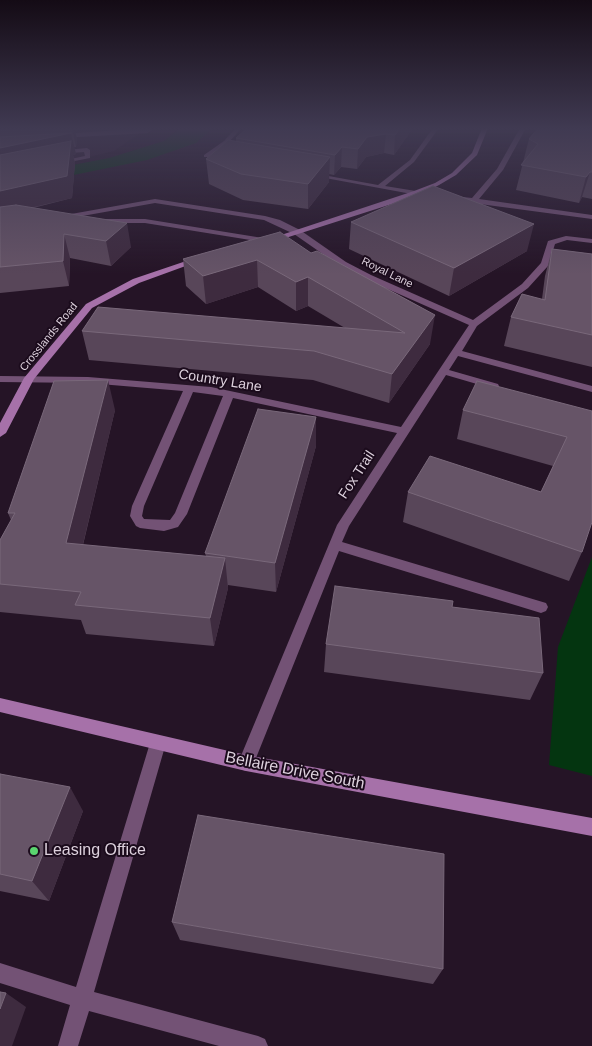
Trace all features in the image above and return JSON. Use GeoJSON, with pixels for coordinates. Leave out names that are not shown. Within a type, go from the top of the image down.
{"type":"FeatureCollection","features":[{"type":"Feature","properties":{"kind":"street"},"geometry":{"type":"LineString","coordinates":[[251,246],[414,194],[449,177]]}},
{"type":"Feature","properties":{"kind":"street","name":"Crosslands Road"},"geometry":{"type":"LineString","coordinates":[[0,433],[29,378],[89,306],[136,280],[204,258]]}},
{"type":"Feature","properties":{"kind":"street","name":"Bellaire Drive South"},"geometry":{"type":"LineString","coordinates":[[0,705],[246,763],[592,827]]}},
{"type":"Feature","properties":{"kind":"lane"},"geometry":{"type":"LineString","coordinates":[[324,177],[431,196]]}},
{"type":"Feature","properties":{"kind":"lane"},"geometry":{"type":"LineString","coordinates":[[379,187],[392,177]]}},
{"type":"Feature","properties":{"kind":"lane"},"geometry":{"type":"LineString","coordinates":[[474,200],[494,177]]}},
{"type":"Feature","properties":{"kind":"lane"},"geometry":{"type":"LineString","coordinates":[[448,197],[592,217]]}},
{"type":"Feature","properties":{"kind":"lane","name":"Royal Lane"},"geometry":{"type":"LineString","coordinates":[[48,220],[155,201],[265,218],[297,232],[343,264],[426,304],[474,324]]}},
{"type":"Feature","properties":{"kind":"lane"},"geometry":{"type":"LineString","coordinates":[[65,217],[95,221],[145,221],[270,241]]}},
{"type":"Feature","properties":{"kind":"lane","name":"Fox Trail"},"geometry":{"type":"LineString","coordinates":[[246,763],[343,525],[403,431],[474,324],[525,286],[552,258],[551,243],[566,238],[592,241]]}},
{"type":"Feature","properties":{"kind":"lane"},"geometry":{"type":"LineString","coordinates":[[456,352],[592,389]]}},
{"type":"Feature","properties":{"kind":"lane"},"geometry":{"type":"LineString","coordinates":[[443,372],[508,391]]}},
{"type":"Feature","properties":{"kind":"lane","name":"Country Lane"},"geometry":{"type":"LineString","coordinates":[[0,379],[88,380],[229,394],[403,431]]}},
{"type":"Feature","properties":{"kind":"lane"},"geometry":{"type":"LineString","coordinates":[[189,389],[138,506],[136,516],[140,523],[164,526],[174,524],[181,514],[229,394]]}},
{"type":"Feature","properties":{"kind":"lane"},"geometry":{"type":"LineString","coordinates":[[335,545],[541,607]]}},
{"type":"Feature","properties":{"kind":"lane"},"geometry":{"type":"LineString","coordinates":[[68,1046],[158,743]]}},
{"type":"Feature","properties":{"kind":"lane"},"geometry":{"type":"LineString","coordinates":[[0,973],[82,999],[258,1046]]}},
{"type":"Feature","properties":{"kind":"green space"},"geometry":{"type":"Polygon","coordinates":[[[11,177],[65,177],[0,190],[0,179],[11,177]]]}},
{"type":"Feature","properties":{"kind":"green space"},"geometry":{"type":"Polygon","coordinates":[[[592,557],[592,776],[549,765],[558,647],[592,557]]]}},
{"type":"Feature","properties":{"kind":"building"},"geometry":{"type":"Polygon","coordinates":[[[0,177],[63,177],[0,191],[0,177]]]}},
{"type":"Feature","properties":{"kind":"building"},"geometry":{"type":"Polygon","coordinates":[[[260,177],[314,177],[308,184],[260,177]]]}},
{"type":"Feature","properties":{"kind":"building"},"geometry":{"type":"Polygon","coordinates":[[[433,186],[534,224],[454,268],[351,222],[433,186]]]}},
{"type":"Feature","properties":{"kind":"building"},"geometry":{"type":"Polygon","coordinates":[[[16,205],[127,223],[106,241],[64,234],[63,261],[0,267],[0,207],[16,205]]]}},
{"type":"Feature","properties":{"kind":"building"},"geometry":{"type":"Polygon","coordinates":[[[280,232],[311,253],[317,251],[435,315],[392,374],[314,351],[82,331],[98,307],[405,333],[308,277],[296,282],[257,260],[203,276],[183,259],[280,232]]]}},
{"type":"Feature","properties":{"kind":"building"},"geometry":{"type":"Polygon","coordinates":[[[552,249],[592,254],[592,335],[511,317],[522,294],[545,300],[552,249]]]}},
{"type":"Feature","properties":{"kind":"building"},"geometry":{"type":"Polygon","coordinates":[[[108,380],[66,543],[225,558],[210,618],[75,605],[81,592],[0,584],[0,540],[15,513],[8,513],[54,381],[108,380]]]}},
{"type":"Feature","properties":{"kind":"building"},"geometry":{"type":"Polygon","coordinates":[[[477,381],[592,411],[592,522],[582,552],[408,492],[430,456],[541,492],[567,437],[463,410],[477,381]]]}},
{"type":"Feature","properties":{"kind":"building"},"geometry":{"type":"Polygon","coordinates":[[[258,409],[316,417],[275,563],[205,553],[258,409]]]}},
{"type":"Feature","properties":{"kind":"building"},"geometry":{"type":"Polygon","coordinates":[[[335,586],[453,601],[452,607],[539,618],[543,673],[326,644],[335,586]]]}},
{"type":"Feature","properties":{"kind":"building"},"geometry":{"type":"Polygon","coordinates":[[[0,774],[70,787],[32,881],[0,874],[0,774]]]}},
{"type":"Feature","properties":{"kind":"building"},"geometry":{"type":"Polygon","coordinates":[[[198,815],[444,854],[443,969],[172,922],[198,815]]]}},
{"type":"Feature","properties":{"kind":"building"},"geometry":{"type":"Polygon","coordinates":[[[0,992],[6,993],[0,1009],[0,992]]]}},
{"type":"Feature","properties":{"kind":"place","name":"Leasing Office"},"geometry":{"type":"Point","coordinates":[34,851]}}]}
